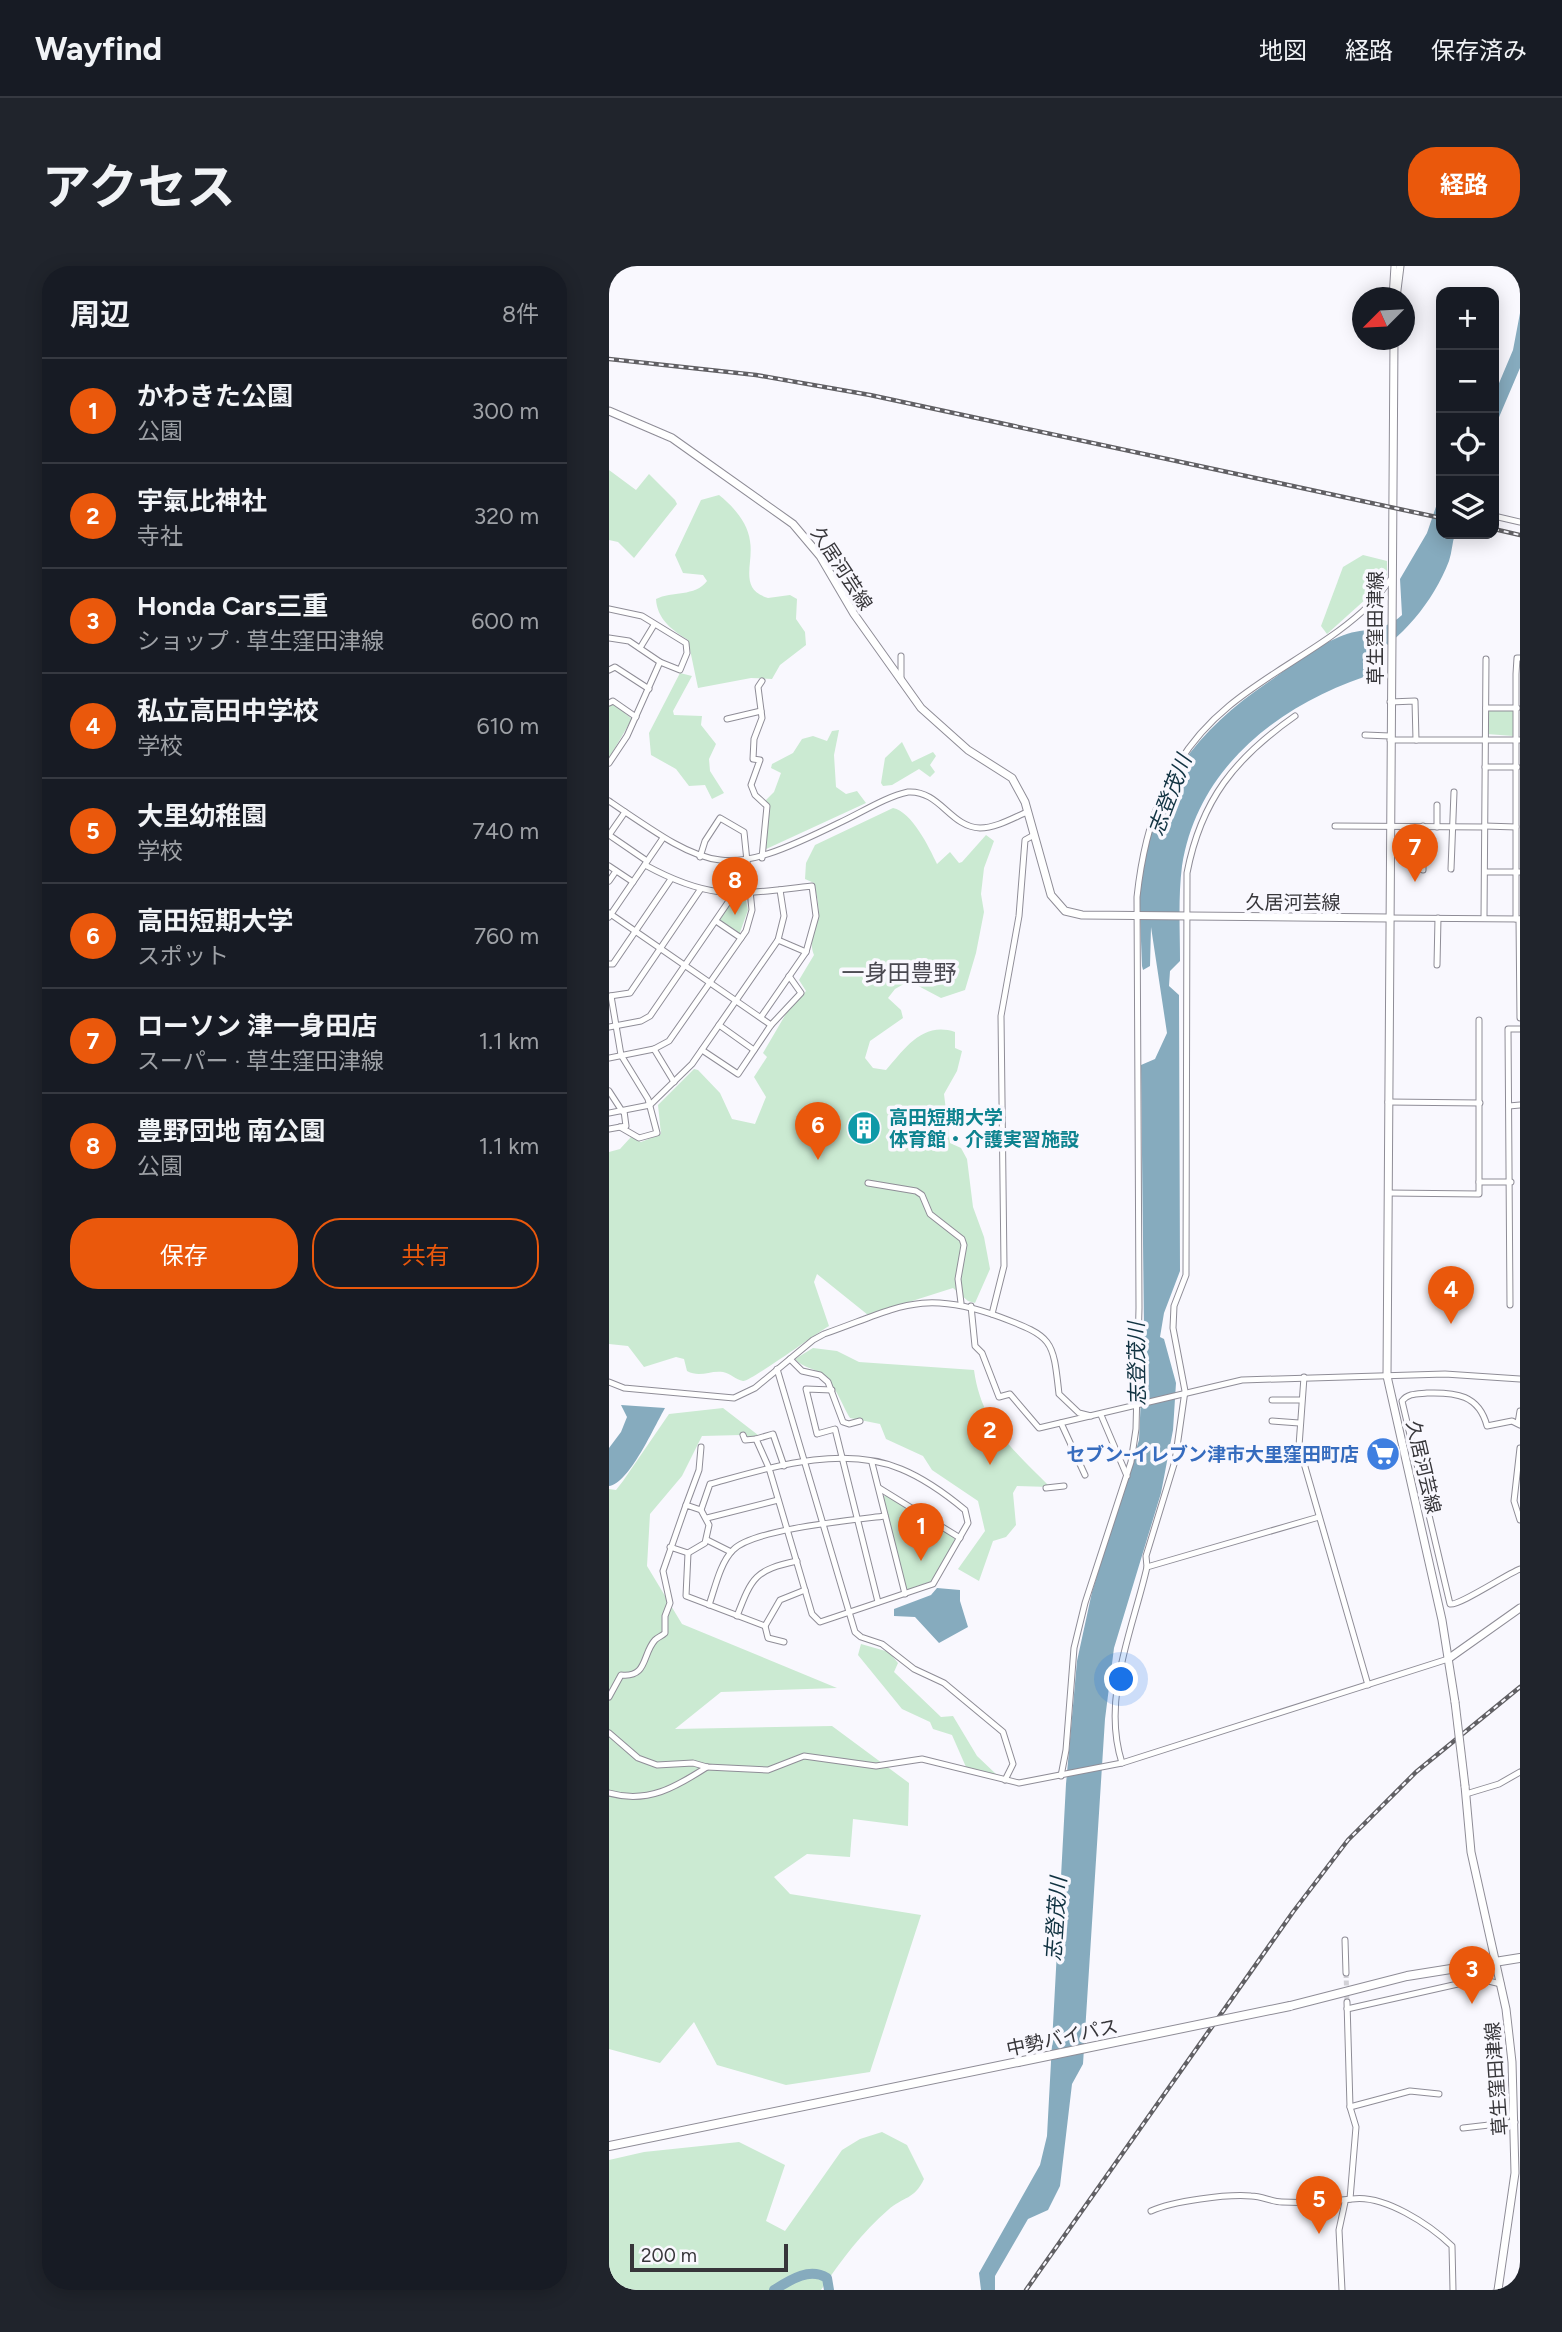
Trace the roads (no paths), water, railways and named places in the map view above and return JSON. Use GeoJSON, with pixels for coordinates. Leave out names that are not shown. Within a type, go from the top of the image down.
{"type":"FeatureCollection","features":[{"type":"Feature","properties":{"kind":"highway","name":"中勢バイパス"},"geometry":{"type":"LineString","coordinates":[[609,2146],[1290,2006],[1407,1976],[1520,1958]]}},
{"type":"Feature","properties":{"kind":"main road"},"geometry":{"type":"LineString","coordinates":[[1396,287],[1400,266]]}},
{"type":"Feature","properties":{"kind":"main road","name":"草生窪田津線"},"geometry":{"type":"LineString","coordinates":[[1389,918],[1394,350]]}},
{"type":"Feature","properties":{"kind":"main road","name":"久居河芸線"},"geometry":{"type":"LineString","coordinates":[[609,411],[672,438],[793,524],[820,556],[854,614],[901,681],[946,733],[968,750],[1008,773],[1020,789],[1047,887],[1059,908],[1082,915],[1389,918],[1387,1376],[1448,1659]]}},
{"type":"Feature","properties":{"kind":"main road"},"geometry":{"type":"LineString","coordinates":[[1448,1659],[1520,1608]]}},
{"type":"Feature","properties":{"kind":"main road","name":"草生窪田津線"},"geometry":{"type":"LineString","coordinates":[[1448,1659],[1471,1852],[1509,2026],[1515,2122],[1510,2220],[1499,2290]]}},
{"type":"Feature","properties":{"kind":"street"},"geometry":{"type":"LineString","coordinates":[[1394,266],[1394,287]]}},
{"type":"Feature","properties":{"kind":"street"},"geometry":{"type":"LineString","coordinates":[[1499,517],[1520,522]]}},
{"type":"Feature","properties":{"kind":"street"},"geometry":{"type":"LineString","coordinates":[[1063,1775],[1074,1648],[1085,1602],[1127,1476],[1136,1429],[1137,916],[1141,862],[1147,832],[1157,800],[1181,759],[1230,704],[1358,615],[1391,579]]}},
{"type":"Feature","properties":{"kind":"street"},"geometry":{"type":"LineString","coordinates":[[609,609],[642,616],[686,643],[687,653],[680,670],[660,662],[623,639],[609,638]]}},
{"type":"Feature","properties":{"kind":"street"},"geometry":{"type":"LineString","coordinates":[[640,648],[654,625]]}},
{"type":"Feature","properties":{"kind":"street"},"geometry":{"type":"LineString","coordinates":[[901,656],[901,681]]}},
{"type":"Feature","properties":{"kind":"street"},"geometry":{"type":"LineString","coordinates":[[1520,658],[1517,658],[1520,1018]]}},
{"type":"Feature","properties":{"kind":"street"},"geometry":{"type":"LineString","coordinates":[[1484,918],[1486,659]]}},
{"type":"Feature","properties":{"kind":"street"},"geometry":{"type":"LineString","coordinates":[[609,762],[636,717],[660,662]]}},
{"type":"Feature","properties":{"kind":"street"},"geometry":{"type":"LineString","coordinates":[[609,670],[615,667],[649,689]]}},
{"type":"Feature","properties":{"kind":"street"},"geometry":{"type":"LineString","coordinates":[[762,681],[758,687],[762,718],[753,748],[753,759],[759,760],[751,785],[755,795],[767,806],[762,858]]}},
{"type":"Feature","properties":{"kind":"street"},"geometry":{"type":"LineString","coordinates":[[609,703],[613,701],[636,717]]}},
{"type":"Feature","properties":{"kind":"street"},"geometry":{"type":"LineString","coordinates":[[1390,702],[1415,702],[1416,740]]}},
{"type":"Feature","properties":{"kind":"street"},"geometry":{"type":"LineString","coordinates":[[1486,708],[1518,710]]}},
{"type":"Feature","properties":{"kind":"street"},"geometry":{"type":"LineString","coordinates":[[727,719],[761,711]]}},
{"type":"Feature","properties":{"kind":"street"},"geometry":{"type":"LineString","coordinates":[[1122,1763],[1118,1745],[1118,1684],[1126,1640],[1147,1567],[1146,1556],[1175,1461],[1184,1392],[1173,1320],[1186,1275],[1185,916],[1188,865],[1215,794],[1237,763],[1258,742],[1295,716]]}},
{"type":"Feature","properties":{"kind":"street"},"geometry":{"type":"LineString","coordinates":[[1365,736],[1416,740],[1519,740]]}},
{"type":"Feature","properties":{"kind":"street"},"geometry":{"type":"LineString","coordinates":[[1485,767],[1518,768]]}},
{"type":"Feature","properties":{"kind":"street"},"geometry":{"type":"LineString","coordinates":[[609,801],[663,838],[701,857],[721,861],[762,858],[908,792],[931,796],[960,821],[973,827],[992,827],[1027,812]]}},
{"type":"Feature","properties":{"kind":"street"},"geometry":{"type":"LineString","coordinates":[[1451,869],[1454,792]]}},
{"type":"Feature","properties":{"kind":"street"},"geometry":{"type":"LineString","coordinates":[[1437,805],[1437,827]]}},
{"type":"Feature","properties":{"kind":"street"},"geometry":{"type":"LineString","coordinates":[[625,812],[609,835],[671,879],[699,890],[733,895],[812,886],[816,916],[806,952],[761,1017]]}},
{"type":"Feature","properties":{"kind":"street"},"geometry":{"type":"LineString","coordinates":[[609,1058],[654,1049],[666,1043],[676,1033],[741,938],[751,917],[744,832],[720,818],[705,841],[701,857]]}},
{"type":"Feature","properties":{"kind":"street"},"geometry":{"type":"LineString","coordinates":[[1335,826],[1517,827]]}},
{"type":"Feature","properties":{"kind":"street"},"geometry":{"type":"LineString","coordinates":[[1423,826],[1423,870]]}},
{"type":"Feature","properties":{"kind":"street"},"geometry":{"type":"LineString","coordinates":[[992,1314],[1004,1266],[1001,1016],[1019,916],[1024,840],[1034,835]]}},
{"type":"Feature","properties":{"kind":"street"},"geometry":{"type":"LineString","coordinates":[[663,838],[610,915],[771,1025]]}},
{"type":"Feature","properties":{"kind":"street"},"geometry":{"type":"LineString","coordinates":[[609,866],[633,882]]}},
{"type":"Feature","properties":{"kind":"street"},"geometry":{"type":"LineString","coordinates":[[609,881],[616,871]]}},
{"type":"Feature","properties":{"kind":"street"},"geometry":{"type":"LineString","coordinates":[[1485,872],[1518,872]]}},
{"type":"Feature","properties":{"kind":"street"},"geometry":{"type":"LineString","coordinates":[[609,964],[613,964],[671,879]]}},
{"type":"Feature","properties":{"kind":"street"},"geometry":{"type":"LineString","coordinates":[[620,1127],[639,1138],[657,1133],[650,1105],[621,1055],[613,1026],[610,997],[630,993],[699,890]]}},
{"type":"Feature","properties":{"kind":"street"},"geometry":{"type":"LineString","coordinates":[[609,1113],[650,1105],[702,1050],[778,940],[784,916],[781,890]]}},
{"type":"Feature","properties":{"kind":"street"},"geometry":{"type":"LineString","coordinates":[[613,1026],[641,1021],[650,1016],[733,895]]}},
{"type":"Feature","properties":{"kind":"street"},"geometry":{"type":"LineString","coordinates":[[1389,918],[1518,919]]}},
{"type":"Feature","properties":{"kind":"street"},"geometry":{"type":"LineString","coordinates":[[1437,965],[1438,918]]}},
{"type":"Feature","properties":{"kind":"street"},"geometry":{"type":"LineString","coordinates":[[716,920],[741,938]]}},
{"type":"Feature","properties":{"kind":"street"},"geometry":{"type":"LineString","coordinates":[[778,940],[806,952]]}},
{"type":"Feature","properties":{"kind":"street"},"geometry":{"type":"LineString","coordinates":[[702,1050],[737,1074],[771,1025],[801,993],[789,976]]}},
{"type":"Feature","properties":{"kind":"street"},"geometry":{"type":"LineString","coordinates":[[1388,1194],[1479,1194],[1479,1020]]}},
{"type":"Feature","properties":{"kind":"street"},"geometry":{"type":"LineString","coordinates":[[719,1025],[754,1050]]}},
{"type":"Feature","properties":{"kind":"street"},"geometry":{"type":"LineString","coordinates":[[1510,1305],[1509,1029],[1520,1029]]}},
{"type":"Feature","properties":{"kind":"street"},"geometry":{"type":"LineString","coordinates":[[654,1049],[674,1082]]}},
{"type":"Feature","properties":{"kind":"street"},"geometry":{"type":"LineString","coordinates":[[609,1091],[623,1111],[626,1126],[609,1129]]}},
{"type":"Feature","properties":{"kind":"street"},"geometry":{"type":"LineString","coordinates":[[1388,1101],[1480,1103]]}},
{"type":"Feature","properties":{"kind":"street"},"geometry":{"type":"LineString","coordinates":[[1509,1105],[1520,1105]]}},
{"type":"Feature","properties":{"kind":"street"},"geometry":{"type":"LineString","coordinates":[[1479,1182],[1511,1182]]}},
{"type":"Feature","properties":{"kind":"street"},"geometry":{"type":"LineString","coordinates":[[868,1183],[916,1191],[922,1195],[930,1214],[962,1239],[964,1251],[958,1279],[961,1303]]}},
{"type":"Feature","properties":{"kind":"street"},"geometry":{"type":"LineString","coordinates":[[609,1382],[624,1388],[728,1398],[749,1392],[813,1340],[901,1306],[931,1301],[961,1303],[1020,1325],[1050,1343],[1055,1357],[1059,1394],[1079,1412],[1094,1416]]}},
{"type":"Feature","properties":{"kind":"street"},"geometry":{"type":"LineString","coordinates":[[971,1306],[975,1346],[982,1353],[999,1397],[1010,1394],[1039,1428],[1242,1380],[1445,1374],[1520,1378]]}},
{"type":"Feature","properties":{"kind":"street"},"geometry":{"type":"LineString","coordinates":[[790,1359],[803,1371],[820,1375],[832,1390],[835,1408],[842,1421],[849,1424],[860,1421]]}},
{"type":"Feature","properties":{"kind":"street"},"geometry":{"type":"LineString","coordinates":[[777,1369],[855,1632],[861,1637],[882,1644],[914,1669],[944,1683],[1003,1732],[1013,1765],[1006,1780]]}},
{"type":"Feature","properties":{"kind":"street"},"geometry":{"type":"LineString","coordinates":[[1304,1377],[1300,1400],[1299,1446],[1368,1685]]}},
{"type":"Feature","properties":{"kind":"street"},"geometry":{"type":"LineString","coordinates":[[832,1390],[806,1388],[817,1434],[835,1429],[878,1602]]}},
{"type":"Feature","properties":{"kind":"street"},"geometry":{"type":"LineString","coordinates":[[1520,1411],[1519,1424],[1512,1421],[1487,1426],[1477,1405],[1458,1394],[1414,1394],[1402,1401],[1450,1604],[1460,1604],[1473,1593],[1520,1569]]}},
{"type":"Feature","properties":{"kind":"street"},"geometry":{"type":"LineString","coordinates":[[1272,1400],[1300,1400]]}},
{"type":"Feature","properties":{"kind":"street"},"geometry":{"type":"LineString","coordinates":[[1101,1415],[1127,1476]]}},
{"type":"Feature","properties":{"kind":"street"},"geometry":{"type":"LineString","coordinates":[[1272,1421],[1299,1423]]}},
{"type":"Feature","properties":{"kind":"street"},"geometry":{"type":"LineString","coordinates":[[1061,1423],[1085,1475]]}},
{"type":"Feature","properties":{"kind":"street"},"geometry":{"type":"LineString","coordinates":[[743,1435],[745,1440],[773,1434],[784,1466]]}},
{"type":"Feature","properties":{"kind":"street"},"geometry":{"type":"LineString","coordinates":[[701,1510],[710,1484],[769,1468],[842,1456],[902,1469],[965,1510],[969,1521],[933,1584],[820,1622],[812,1614],[769,1468],[756,1439]]}},
{"type":"Feature","properties":{"kind":"street"},"geometry":{"type":"LineString","coordinates":[[609,1697],[621,1675],[631,1676],[642,1668],[654,1641],[666,1630],[664,1616],[670,1602],[663,1576],[670,1547],[699,1470],[701,1447]]}},
{"type":"Feature","properties":{"kind":"street"},"geometry":{"type":"LineString","coordinates":[[1520,1448],[1514,1501],[1520,1520]]}},
{"type":"Feature","properties":{"kind":"street"},"geometry":{"type":"LineString","coordinates":[[872,1463],[905,1594]]}},
{"type":"Feature","properties":{"kind":"street"},"geometry":{"type":"LineString","coordinates":[[1046,1488],[1064,1486]]}},
{"type":"Feature","properties":{"kind":"street"},"geometry":{"type":"LineString","coordinates":[[879,1487],[960,1538]]}},
{"type":"Feature","properties":{"kind":"street"},"geometry":{"type":"LineString","coordinates":[[708,1518],[778,1500]]}},
{"type":"Feature","properties":{"kind":"street"},"geometry":{"type":"LineString","coordinates":[[670,1547],[688,1553],[698,1550],[707,1540],[708,1518],[701,1510],[685,1505]]}},
{"type":"Feature","properties":{"kind":"street"},"geometry":{"type":"LineString","coordinates":[[709,1605],[731,1552],[751,1539],[823,1524],[885,1516]]}},
{"type":"Feature","properties":{"kind":"street"},"geometry":{"type":"LineString","coordinates":[[1147,1567],[1319,1517]]}},
{"type":"Feature","properties":{"kind":"street"},"geometry":{"type":"LineString","coordinates":[[707,1540],[731,1552]]}},
{"type":"Feature","properties":{"kind":"street"},"geometry":{"type":"LineString","coordinates":[[688,1553],[686,1596],[765,1626]]}},
{"type":"Feature","properties":{"kind":"street"},"geometry":{"type":"LineString","coordinates":[[737,1616],[748,1587],[757,1575],[769,1567],[797,1561]]}},
{"type":"Feature","properties":{"kind":"street"},"geometry":{"type":"LineString","coordinates":[[784,1642],[768,1638],[765,1626],[780,1600],[805,1590]]}},
{"type":"Feature","properties":{"kind":"street"},"geometry":{"type":"LineString","coordinates":[[609,1733],[647,1763],[663,1765],[693,1763],[707,1767],[772,1770],[804,1756],[876,1766],[922,1759],[1019,1783],[1109,1767],[1448,1659]]}},
{"type":"Feature","properties":{"kind":"street"},"geometry":{"type":"LineString","coordinates":[[609,1793],[626,1796],[665,1792],[683,1785],[707,1767]]}},
{"type":"Feature","properties":{"kind":"street"},"geometry":{"type":"LineString","coordinates":[[1465,1790],[1519,1774]]}},
{"type":"Feature","properties":{"kind":"street"},"geometry":{"type":"LineString","coordinates":[[1345,1940],[1346,1973]]}},
{"type":"Feature","properties":{"kind":"street"},"geometry":{"type":"LineString","coordinates":[[1342,2290],[1339,2230],[1348,2200],[1356,2127],[1350,2107],[1347,2005],[1480,1979],[1501,1984]]}},
{"type":"Feature","properties":{"kind":"street"},"geometry":{"type":"LineString","coordinates":[[1350,2107],[1410,2091],[1439,2094]]}},
{"type":"Feature","properties":{"kind":"street"},"geometry":{"type":"LineString","coordinates":[[1463,2128],[1515,2122]]}},
{"type":"Feature","properties":{"kind":"street"},"geometry":{"type":"LineString","coordinates":[[1151,2211],[1174,2202],[1195,2202],[1229,2196],[1254,2196],[1279,2202],[1348,2200],[1405,2211],[1454,2249],[1453,2290]]}},
{"type":"Feature","properties":{"kind":"water"},"geometry":{"type":"Polygon","coordinates":[[[1520,313],[1520,368],[1499,417],[1499,383],[1513,350],[1520,313]]]}},
{"type":"Feature","properties":{"kind":"water","name":"志登茂川"},"geometry":{"type":"Polygon","coordinates":[[[1436,507],[1436,539],[1454,539],[1449,561],[1434,591],[1415,618],[1391,642],[1363,661],[1363,669],[1378,669],[1379,672],[1344,684],[1311,700],[1252,741],[1227,767],[1206,796],[1191,829],[1181,878],[1180,961],[1170,971],[1169,986],[1179,995],[1180,1271],[1164,1313],[1160,1337],[1164,1339],[1176,1383],[1173,1430],[1161,1493],[1114,1648],[1105,1719],[1083,2064],[1072,2084],[1060,2186],[1048,2210],[1028,2219],[995,2276],[995,2290],[981,2290],[979,2273],[1040,2165],[1047,2136],[1066,1784],[1077,1661],[1092,1592],[1139,1440],[1144,1330],[1141,1065],[1155,1059],[1167,1033],[1151,927],[1150,966],[1143,970],[1142,966],[1140,890],[1148,836],[1157,809],[1184,760],[1243,700],[1320,646],[1348,634],[1379,628],[1402,615],[1400,579],[1427,533],[1436,507]]]}},
{"type":"Feature","properties":{"kind":"water"},"geometry":{"type":"Polygon","coordinates":[[[621,1405],[665,1408],[633,1465],[617,1483],[609,1486],[609,1448],[621,1432],[627,1417],[621,1405]]]}},
{"type":"Feature","properties":{"kind":"water"},"geometry":{"type":"Polygon","coordinates":[[[937,1588],[960,1590],[960,1601],[968,1627],[939,1643],[915,1617],[894,1616],[894,1609],[931,1595],[937,1588]]]}},
{"type":"Feature","properties":{"kind":"waterway"},"geometry":{"type":"LineString","coordinates":[[774,2290],[807,2274],[827,2278],[829,2290]]}},
{"type":"Feature","properties":{"kind":"tunnel"},"geometry":{"type":"LineString","coordinates":[[1346,1973],[1347,2002]]}},
{"type":"Feature","properties":{"kind":"railway"},"geometry":{"type":"LineString","coordinates":[[609,359],[756,375],[870,395],[1436,517]]}},
{"type":"Feature","properties":{"kind":"railway"},"geometry":{"type":"LineString","coordinates":[[1499,530],[1520,535]]}},
{"type":"Feature","properties":{"kind":"railway"},"geometry":{"type":"LineString","coordinates":[[1026,2290],[1293,1912],[1348,1840],[1416,1772],[1520,1687]]}},
{"type":"Feature","properties":{"kind":"place","name":"ローソン 津一身田店"},"geometry":{"type":"Point","coordinates":[1415,882]}},
{"type":"Feature","properties":{"kind":"place","name":"豊野団地 南公園"},"geometry":{"type":"Point","coordinates":[735,915]}},
{"type":"Feature","properties":{"kind":"place","name":"高田短期大学 体育館・介護実習施設"},"geometry":{"type":"Point","coordinates":[864,1128]}},
{"type":"Feature","properties":{"kind":"place","name":"高田短期大学"},"geometry":{"type":"Point","coordinates":[818,1160]}},
{"type":"Feature","properties":{"kind":"place","name":"私立高田中学校"},"geometry":{"type":"Point","coordinates":[1451,1324]}},
{"type":"Feature","properties":{"kind":"place","name":"セブン-イレブン津市大里窪田町店"},"geometry":{"type":"Point","coordinates":[1383,1454]}},
{"type":"Feature","properties":{"kind":"place","name":"宇氣比神社"},"geometry":{"type":"Point","coordinates":[990,1465]}},
{"type":"Feature","properties":{"kind":"place","name":"かわきた公園"},"geometry":{"type":"Point","coordinates":[921,1561]}},
{"type":"Feature","properties":{"kind":"place","name":"Honda Cars三重"},"geometry":{"type":"Point","coordinates":[1472,2004]}},
{"type":"Feature","properties":{"kind":"place","name":"大里幼稚園"},"geometry":{"type":"Point","coordinates":[1319,2234]}},
{"type":"Feature","properties":{"kind":"district","name":"一身田豊野"},"geometry":{"type":"Point","coordinates":[899,973]}}]}
